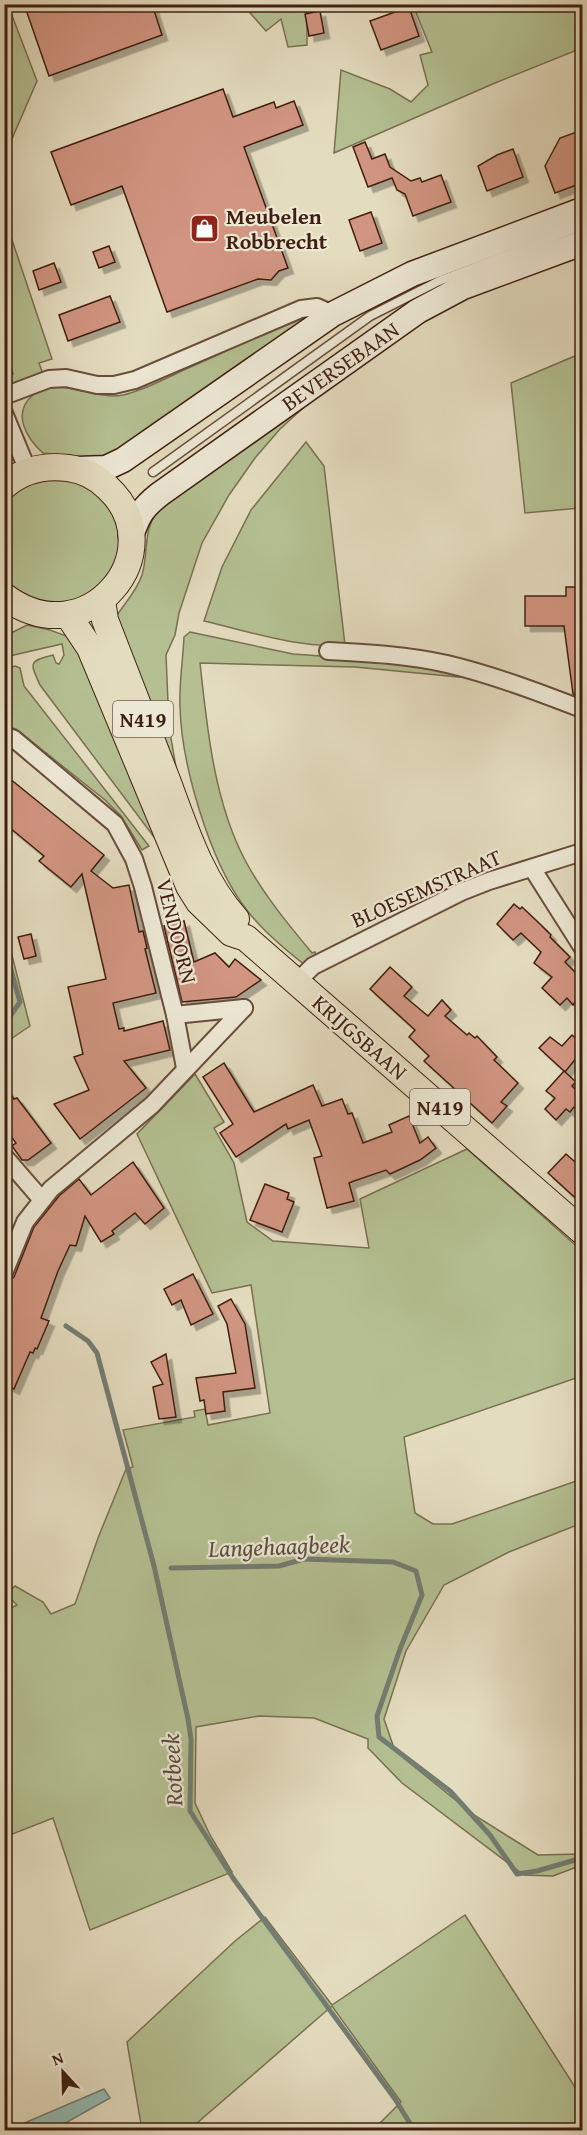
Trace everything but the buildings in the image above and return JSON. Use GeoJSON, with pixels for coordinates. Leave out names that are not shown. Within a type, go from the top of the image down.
{"type":"FeatureCollection","features":[{"type":"Feature","properties":{"kind":"main road","name":"BEVERSEBAAN"},"geometry":{"type":"LineString","coordinates":[[78,469],[106,468],[123,459],[333,314],[412,274],[582,210]]}},
{"type":"Feature","properties":{"kind":"main road","name":"BEVERSEBAAN"},"geometry":{"type":"LineString","coordinates":[[131,536],[139,514],[160,494],[418,311],[463,287],[582,243]]}},
{"type":"Feature","properties":{"kind":"main road"},"geometry":{"type":"LineString","coordinates":[[4,486],[28,471],[53,466],[78,469],[99,479],[115,494],[126,514],[131,536],[129,560],[119,582],[102,600],[86,610],[68,615],[50,616],[8,606]]}},
{"type":"Feature","properties":{"kind":"main road","name":"KRIJGSBAAN"},"geometry":{"type":"LineString","coordinates":[[102,600],[105,620],[189,838],[211,886],[221,902],[239,922],[246,938]]}},
{"type":"Feature","properties":{"kind":"main road","name":"KRIJGSBAAN"},"geometry":{"type":"LineString","coordinates":[[68,615],[90,648],[189,886],[199,902],[231,933],[246,938],[582,1231]]}},
{"type":"Feature","properties":{"kind":"street"},"geometry":{"type":"LineString","coordinates":[[4,396],[49,379],[66,378],[97,385],[114,385],[135,380],[301,309],[317,307],[333,314]]}},
{"type":"Feature","properties":{"kind":"street"},"geometry":{"type":"LineString","coordinates":[[4,414],[28,471]]}},
{"type":"Feature","properties":{"kind":"street"},"geometry":{"type":"LineString","coordinates":[[328,651],[390,655],[445,664],[503,680],[582,709]]}},
{"type":"Feature","properties":{"kind":"street","name":"VENDOORN"},"geometry":{"type":"LineString","coordinates":[[4,735],[14,738],[115,824],[134,859],[144,887],[175,1015],[185,1068]]}},
{"type":"Feature","properties":{"kind":"street","name":"BLOESEMSTRAAT"},"geometry":{"type":"LineString","coordinates":[[297,982],[313,966],[461,892],[489,880],[582,852]]}},
{"type":"Feature","properties":{"kind":"street"},"geometry":{"type":"LineString","coordinates":[[532,867],[582,947]]}},
{"type":"Feature","properties":{"kind":"street","name":"VENDOORN"},"geometry":{"type":"LineString","coordinates":[[4,1273],[25,1222],[51,1189],[152,1105],[244,1008],[175,1015]]}},
{"type":"Feature","properties":{"kind":"street"},"geometry":{"type":"LineString","coordinates":[[4,1156],[42,1200]]}},
{"type":"Feature","properties":{"kind":"lane"},"geometry":{"type":"LineString","coordinates":[[153,472],[370,316],[439,280],[582,226]]}},
{"type":"Feature","properties":{"kind":"green space"},"geometry":{"type":"Polygon","coordinates":[[[4,5],[8,5],[37,81],[11,141],[5,147],[4,5]]]}},
{"type":"Feature","properties":{"kind":"green space"},"geometry":{"type":"Polygon","coordinates":[[[243,5],[349,5],[307,12],[307,45],[288,47],[281,19],[266,31],[243,5]]]}},
{"type":"Feature","properties":{"kind":"green space"},"geometry":{"type":"Polygon","coordinates":[[[413,5],[582,5],[582,48],[334,153],[341,70],[390,89],[411,102],[428,85],[420,55],[432,52],[413,5]]]}},
{"type":"Feature","properties":{"kind":"green space"},"geometry":{"type":"Polygon","coordinates":[[[4,216],[52,359],[39,363],[43,374],[5,389],[5,378],[13,374],[5,350],[4,216]]]}},
{"type":"Feature","properties":{"kind":"green space"},"geometry":{"type":"Polygon","coordinates":[[[309,316],[108,460],[43,453],[32,441],[24,426],[22,418],[26,402],[43,390],[54,387],[112,396],[131,393],[309,316]]]}},
{"type":"Feature","properties":{"kind":"green space"},"geometry":{"type":"Polygon","coordinates":[[[582,353],[582,520],[580,508],[525,513],[511,383],[582,353]]]}},
{"type":"Feature","properties":{"kind":"green space"},"geometry":{"type":"Polygon","coordinates":[[[312,400],[280,429],[255,458],[229,495],[202,543],[179,613],[175,635],[166,655],[169,727],[177,773],[114,620],[140,581],[148,532],[154,516],[160,509],[312,400]]]}},
{"type":"Feature","properties":{"kind":"green space"},"geometry":{"type":"Polygon","coordinates":[[[306,442],[324,466],[345,645],[292,642],[204,621],[222,567],[251,510],[306,442]]]}},
{"type":"Feature","properties":{"kind":"green space"},"geometry":{"type":"Polygon","coordinates":[[[50,477],[75,480],[100,494],[112,510],[120,534],[118,556],[109,577],[76,602],[41,604],[12,588],[5,580],[4,502],[26,484],[50,477]]]}},
{"type":"Feature","properties":{"kind":"green space"},"geometry":{"type":"Polygon","coordinates":[[[27,625],[69,637],[85,661],[160,845],[40,685],[33,664],[39,659],[53,655],[56,663],[59,664],[64,655],[62,644],[5,657],[5,636],[27,625]]]}},
{"type":"Feature","properties":{"kind":"green space"},"geometry":{"type":"Polygon","coordinates":[[[190,632],[293,654],[404,662],[456,672],[459,677],[355,667],[200,663],[214,764],[234,837],[245,860],[276,908],[312,953],[315,952],[317,957],[305,965],[288,952],[249,913],[231,885],[208,836],[191,782],[182,729],[180,689],[184,637],[190,632]]]}},
{"type":"Feature","properties":{"kind":"green space"},"geometry":{"type":"Polygon","coordinates":[[[15,666],[20,668],[24,686],[149,846],[142,850],[121,816],[105,800],[16,729],[5,726],[5,669],[15,666]]]}},
{"type":"Feature","properties":{"kind":"green space"},"geometry":{"type":"Polygon","coordinates":[[[5,928],[30,1026],[4,1043],[5,928]]]}},
{"type":"Feature","properties":{"kind":"green space"},"geometry":{"type":"Polygon","coordinates":[[[195,1074],[224,1122],[214,1128],[234,1163],[247,1222],[273,1241],[369,1248],[360,1199],[467,1149],[582,1251],[582,1376],[404,1437],[415,1513],[433,1524],[452,1524],[582,1479],[582,1523],[509,1552],[444,1585],[406,1651],[384,1719],[395,1751],[474,1815],[538,1855],[582,1854],[582,1865],[553,1876],[524,1875],[402,1783],[368,1748],[368,1739],[314,1718],[259,1716],[196,1727],[195,1803],[210,1835],[232,1872],[90,1930],[53,1818],[5,1837],[5,1611],[17,1605],[6,1594],[15,1586],[43,1602],[51,1614],[75,1604],[98,1538],[126,1469],[133,1467],[123,1430],[195,1417],[194,1411],[205,1409],[208,1425],[270,1413],[251,1285],[212,1293],[137,1134],[195,1074]]]}},
{"type":"Feature","properties":{"kind":"green space"},"geometry":{"type":"Polygon","coordinates":[[[465,1915],[582,2098],[582,2130],[373,2130],[401,2102],[332,2006],[189,2130],[142,2130],[127,2042],[235,1941],[265,1917],[332,2005],[465,1915]]]}},
{"type":"Feature","properties":{"kind":"water"},"geometry":{"type":"Polygon","coordinates":[[[104,2089],[110,2098],[53,2130],[8,2130],[104,2089]]]}},
{"type":"Feature","properties":{"kind":"waterway","name":"Rotbeek"},"geometry":{"type":"LineString","coordinates":[[4,945],[20,1002],[4,1025]]}},
{"type":"Feature","properties":{"kind":"waterway","name":"Rotbeek"},"geometry":{"type":"LineString","coordinates":[[66,1326],[88,1341],[97,1353],[154,1566],[191,1739],[190,1811],[233,1878],[395,2099],[414,2130]]}},
{"type":"Feature","properties":{"kind":"waterway","name":"Langehaagbeek"},"geometry":{"type":"LineString","coordinates":[[171,1568],[279,1566],[304,1559],[393,1562],[416,1571],[422,1595],[377,1716],[379,1737],[450,1791],[490,1835],[517,1874],[537,1871],[582,1858]]}},
{"type":"Feature","properties":{"kind":"place","name":"Meubelen Robbrecht"},"geometry":{"type":"Point","coordinates":[205,229]}}]}
